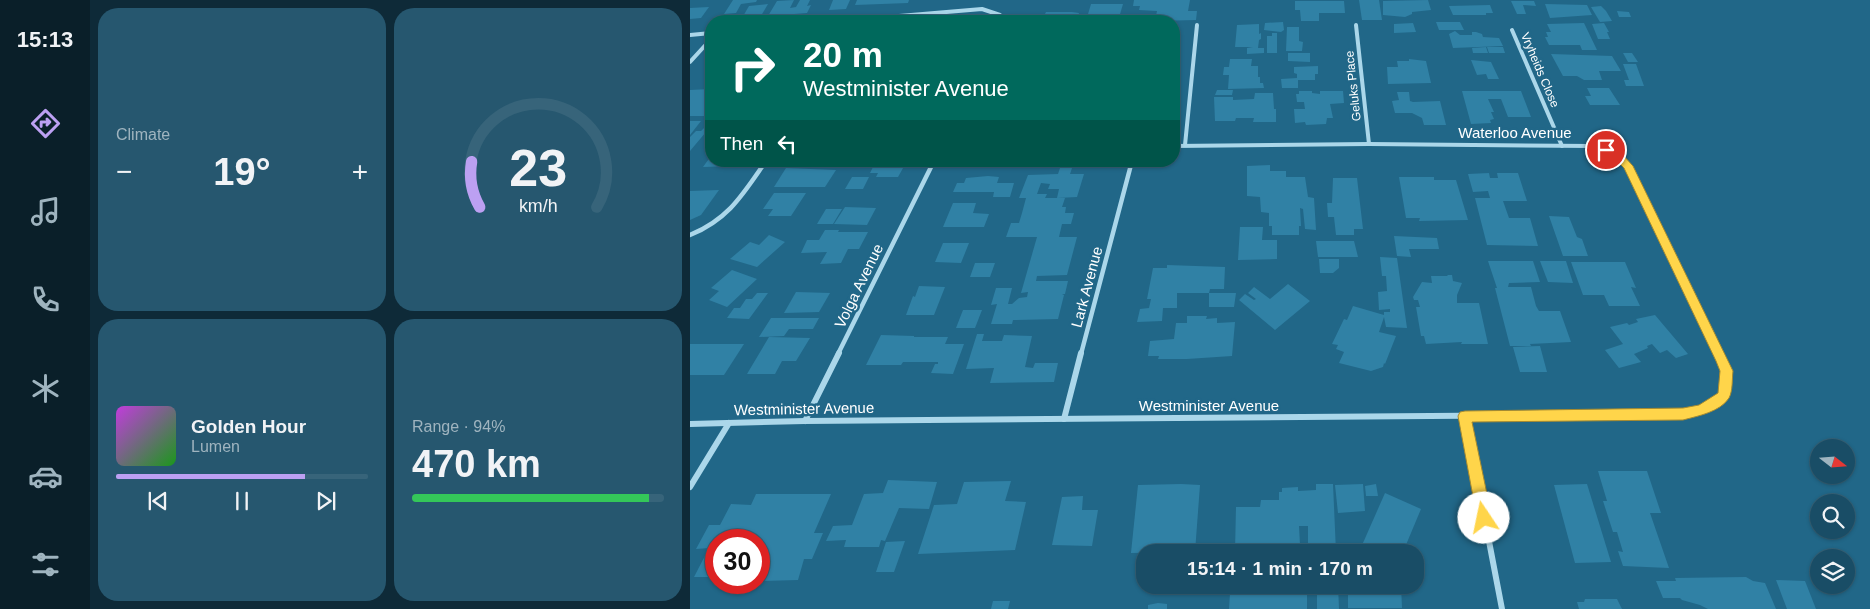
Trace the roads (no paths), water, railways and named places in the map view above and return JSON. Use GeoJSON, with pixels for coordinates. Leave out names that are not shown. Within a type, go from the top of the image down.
{"type":"FeatureCollection","features":[{"type":"Feature","properties":{"kind":"street"},"geometry":{"type":"LineString","coordinates":[[912,15],[982,9],[1000,15]]}},
{"type":"Feature","properties":{"kind":"street"},"geometry":{"type":"LineString","coordinates":[[1185,145],[1197,25]]}},
{"type":"Feature","properties":{"kind":"street","name":"Geluks Place"},"geometry":{"type":"LineString","coordinates":[[1356,25],[1369,144]]}},
{"type":"Feature","properties":{"kind":"street","name":"Vryheids Close"},"geometry":{"type":"LineString","coordinates":[[1512,30],[1562,146]]}},
{"type":"Feature","properties":{"kind":"street"},"geometry":{"type":"LineString","coordinates":[[690,35],[705,34]]}},
{"type":"Feature","properties":{"kind":"street"},"geometry":{"type":"LineString","coordinates":[[690,62],[705,46]]}},
{"type":"Feature","properties":{"kind":"street","name":"Waterloo Avenue"},"geometry":{"type":"LineString","coordinates":[[1180,145],[1369,144],[1592,146],[1606,150],[1620,157],[1628,166],[1726,371],[1724,395]]}},
{"type":"Feature","properties":{"kind":"street"},"geometry":{"type":"LineString","coordinates":[[690,235],[715,224],[735,207],[762,167]]}},
{"type":"Feature","properties":{"kind":"street","name":"Volga Avenue"},"geometry":{"type":"LineString","coordinates":[[805,421],[931,167]]}},
{"type":"Feature","properties":{"kind":"street","name":"Lark Avenue"},"geometry":{"type":"LineString","coordinates":[[1064,419],[1130,167]]}},
{"type":"Feature","properties":{"kind":"street","name":"Westminister Avenue"},"geometry":{"type":"LineString","coordinates":[[690,424],[805,421],[1683,414],[1702,410],[1715,403],[1724,395]]}},
{"type":"Feature","properties":{"kind":"street"},"geometry":{"type":"LineString","coordinates":[[1465,416],[1502,609]]}},
{"type":"Feature","properties":{"kind":"street"},"geometry":{"type":"LineString","coordinates":[[690,487],[728,423]]}}]}
